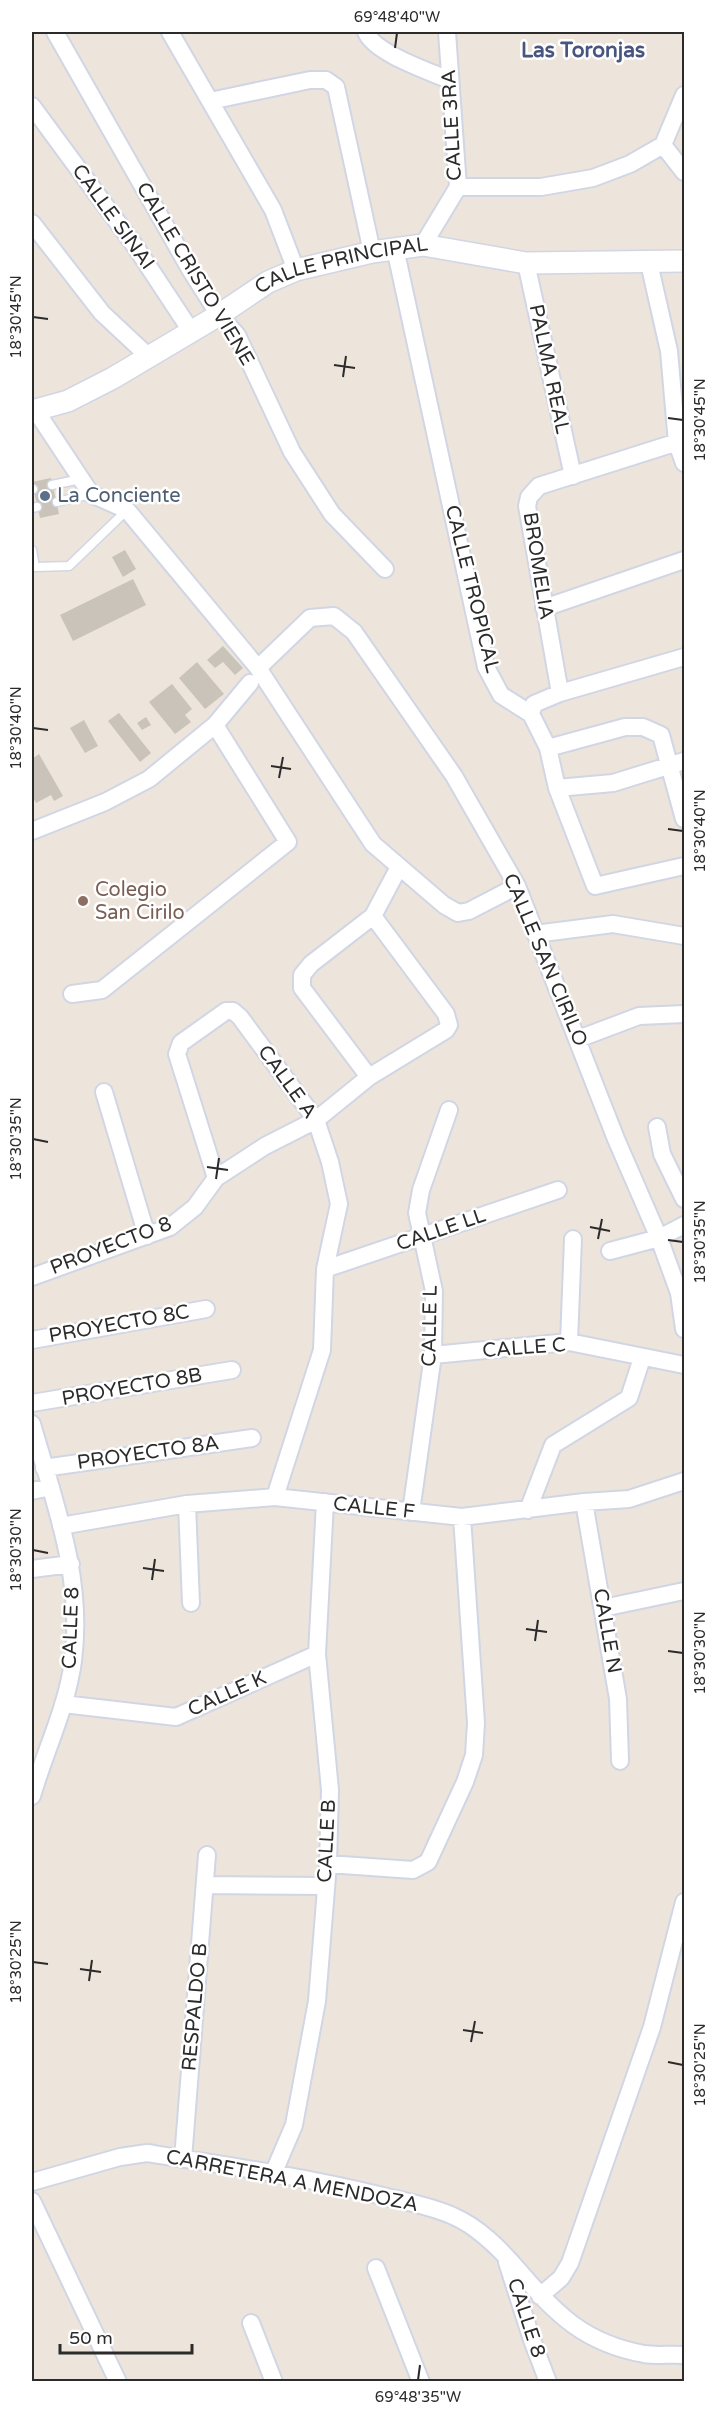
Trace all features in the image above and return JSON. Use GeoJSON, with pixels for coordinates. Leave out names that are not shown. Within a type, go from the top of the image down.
{"type":"FeatureCollection","features":[{"type":"Feature","properties":{"kind":"street","name":"CALLE CRISTO VIENE"},"geometry":{"type":"LineString","coordinates":[[55,32],[219,315],[237,335],[292,452],[326,505],[385,569]]}},
{"type":"Feature","properties":{"kind":"street"},"geometry":{"type":"LineString","coordinates":[[170,32],[273,210],[296,270]]}},
{"type":"Feature","properties":{"kind":"street"},"geometry":{"type":"LineString","coordinates":[[366,32],[386,51],[449,80]]}},
{"type":"Feature","properties":{"kind":"street","name":"CALLE 3RA"},"geometry":{"type":"LineString","coordinates":[[423,245],[458,187],[447,32]]}},
{"type":"Feature","properties":{"kind":"street"},"geometry":{"type":"LineString","coordinates":[[210,101],[310,80],[326,80],[336,87],[372,252]]}},
{"type":"Feature","properties":{"kind":"street"},"geometry":{"type":"LineString","coordinates":[[458,187],[541,188],[593,178],[630,164],[663,145],[683,98]]}},
{"type":"Feature","properties":{"kind":"street","name":"CALLE SINAI"},"geometry":{"type":"LineString","coordinates":[[32,106],[135,246],[191,331]]}},
{"type":"Feature","properties":{"kind":"street"},"geometry":{"type":"LineString","coordinates":[[663,145],[684,172]]}},
{"type":"Feature","properties":{"kind":"street"},"geometry":{"type":"LineString","coordinates":[[32,223],[102,313],[148,356]]}},
{"type":"Feature","properties":{"kind":"street","name":"CALLE PRINCIPAL"},"geometry":{"type":"LineString","coordinates":[[34,411],[68,401],[219,315],[268,282],[296,270],[372,252],[423,245],[526,263],[684,261]]}},
{"type":"Feature","properties":{"kind":"street","name":"CALLE TROPICAL"},"geometry":{"type":"LineString","coordinates":[[395,248],[486,667],[501,695],[531,714]]}},
{"type":"Feature","properties":{"kind":"street","name":"PALMA REAL"},"geometry":{"type":"LineString","coordinates":[[526,263],[573,476]]}},
{"type":"Feature","properties":{"kind":"street"},"geometry":{"type":"LineString","coordinates":[[649,263],[669,351],[684,463]]}},
{"type":"Feature","properties":{"kind":"street"},"geometry":{"type":"LineString","coordinates":[[34,411],[91,494],[127,510],[258,668],[373,844],[444,905],[458,913],[469,911],[517,886]]}},
{"type":"Feature","properties":{"kind":"street","name":"BROMELIA"},"geometry":{"type":"LineString","coordinates":[[560,693],[526,506],[529,497],[539,486],[681,442]]}},
{"type":"Feature","properties":{"kind":"street"},"geometry":{"type":"LineString","coordinates":[[544,608],[684,560]]}},
{"type":"Feature","properties":{"kind":"street","name":"CALLE SAN CIRILO"},"geometry":{"type":"LineString","coordinates":[[258,668],[310,618],[334,616],[354,632],[454,776],[517,886],[616,1139],[682,1292],[684,1329]]}},
{"type":"Feature","properties":{"kind":"street"},"geometry":{"type":"LineString","coordinates":[[684,657],[560,693],[534,704],[531,714],[548,748],[557,788],[595,886],[684,866]]}},
{"type":"Feature","properties":{"kind":"street"},"geometry":{"type":"LineString","coordinates":[[32,831],[105,802],[149,779],[215,725],[250,683]]}},
{"type":"Feature","properties":{"kind":"street"},"geometry":{"type":"LineString","coordinates":[[72,994],[102,990],[288,842],[215,725]]}},
{"type":"Feature","properties":{"kind":"street"},"geometry":{"type":"LineString","coordinates":[[548,748],[625,727],[643,727],[661,735],[676,764],[684,819]]}},
{"type":"Feature","properties":{"kind":"street"},"geometry":{"type":"LineString","coordinates":[[557,788],[613,783],[676,764]]}},
{"type":"Feature","properties":{"kind":"street"},"geometry":{"type":"LineString","coordinates":[[369,1077],[302,988],[301,981],[302,975],[311,964],[373,916],[399,867]]}},
{"type":"Feature","properties":{"kind":"street","name":"PROYECTO 8"},"geometry":{"type":"LineString","coordinates":[[32,1277],[170,1227],[195,1207],[216,1178],[265,1146],[315,1120],[369,1077],[442,1034],[448,1025],[446,1014],[373,916]]}},
{"type":"Feature","properties":{"kind":"street"},"geometry":{"type":"LineString","coordinates":[[535,934],[614,924],[684,936]]}},
{"type":"Feature","properties":{"kind":"street","name":"CALLE A"},"geometry":{"type":"LineString","coordinates":[[216,1178],[177,1054],[181,1043],[226,1011],[237,1013],[315,1120],[330,1162],[339,1204],[325,1269],[322,1350],[275,1497]]}},
{"type":"Feature","properties":{"kind":"street"},"geometry":{"type":"LineString","coordinates":[[578,1039],[639,1016],[684,1014]]}},
{"type":"Feature","properties":{"kind":"street"},"geometry":{"type":"LineString","coordinates":[[104,1092],[147,1236]]}},
{"type":"Feature","properties":{"kind":"street","name":"CALLE L"},"geometry":{"type":"LineString","coordinates":[[411,1512],[433,1355],[434,1291],[417,1213],[421,1190],[449,1110]]}},
{"type":"Feature","properties":{"kind":"street"},"geometry":{"type":"LineString","coordinates":[[657,1127],[662,1154],[684,1199]]}},
{"type":"Feature","properties":{"kind":"street","name":"CALLE LL"},"geometry":{"type":"LineString","coordinates":[[325,1269],[558,1190]]}},
{"type":"Feature","properties":{"kind":"street"},"geometry":{"type":"LineString","coordinates":[[610,1251],[659,1238],[684,1225]]}},
{"type":"Feature","properties":{"kind":"street"},"geometry":{"type":"LineString","coordinates":[[569,1342],[573,1239]]}},
{"type":"Feature","properties":{"kind":"street","name":"PROYECTO 8C"},"geometry":{"type":"LineString","coordinates":[[32,1340],[206,1308]]}},
{"type":"Feature","properties":{"kind":"street","name":"CALLE C"},"geometry":{"type":"LineString","coordinates":[[433,1355],[569,1342],[684,1365]]}},
{"type":"Feature","properties":{"kind":"street"},"geometry":{"type":"LineString","coordinates":[[528,1510],[553,1445],[629,1398],[642,1358]]}},
{"type":"Feature","properties":{"kind":"street","name":"PROYECTO 8B"},"geometry":{"type":"LineString","coordinates":[[32,1403],[232,1370]]}},
{"type":"Feature","properties":{"kind":"street","name":"CALLE 8"},"geometry":{"type":"LineString","coordinates":[[32,1796],[36,1762],[63,1704],[73,1661],[76,1596],[71,1564],[51,1487],[33,1431]]}},
{"type":"Feature","properties":{"kind":"street","name":"PROYECTO 8A"},"geometry":{"type":"LineString","coordinates":[[44,1468],[252,1438]]}},
{"type":"Feature","properties":{"kind":"street","name":"CALLE F"},"geometry":{"type":"LineString","coordinates":[[61,1526],[187,1504],[275,1497],[462,1517],[584,1502],[629,1499],[684,1481]]}},
{"type":"Feature","properties":{"kind":"street"},"geometry":{"type":"LineString","coordinates":[[32,1491],[51,1487]]}},
{"type":"Feature","properties":{"kind":"street","name":"CALLE B"},"geometry":{"type":"LineString","coordinates":[[273,2174],[294,2125],[308,2056],[317,2001],[328,1864],[330,1790],[316,1653],[325,1502]]}},
{"type":"Feature","properties":{"kind":"street","name":"CALLE N"},"geometry":{"type":"LineString","coordinates":[[584,1502],[618,1699],[620,1761]]}},
{"type":"Feature","properties":{"kind":"street"},"geometry":{"type":"LineString","coordinates":[[187,1504],[191,1603]]}},
{"type":"Feature","properties":{"kind":"street"},"geometry":{"type":"LineString","coordinates":[[328,1864],[413,1870],[421,1867],[428,1862],[465,1782],[474,1755],[476,1723],[462,1517]]}},
{"type":"Feature","properties":{"kind":"street"},"geometry":{"type":"LineString","coordinates":[[32,1569],[71,1564]]}},
{"type":"Feature","properties":{"kind":"street"},"geometry":{"type":"LineString","coordinates":[[603,1608],[684,1591]]}},
{"type":"Feature","properties":{"kind":"street","name":"CALLE K"},"geometry":{"type":"LineString","coordinates":[[63,1704],[176,1716],[316,1653]]}},
{"type":"Feature","properties":{"kind":"street","name":"RESPALDO B"},"geometry":{"type":"LineString","coordinates":[[183,2158],[207,1855]]}},
{"type":"Feature","properties":{"kind":"street"},"geometry":{"type":"LineString","coordinates":[[205,1885],[325,1886]]}},
{"type":"Feature","properties":{"kind":"street"},"geometry":{"type":"LineString","coordinates":[[540,2296],[561,2278],[570,2263],[652,2027],[684,1902]]}},
{"type":"Feature","properties":{"kind":"street","name":"CARRETERA A MENDOZA"},"geometry":{"type":"LineString","coordinates":[[32,2182],[120,2157],[147,2153],[349,2187],[433,2208],[455,2216],[473,2227],[505,2255],[560,2316],[588,2336],[616,2347],[645,2354],[684,2355]]}},
{"type":"Feature","properties":{"kind":"street"},"geometry":{"type":"LineString","coordinates":[[32,2201],[118,2382]]}},
{"type":"Feature","properties":{"kind":"street","name":"CALLE 8"},"geometry":{"type":"LineString","coordinates":[[505,2255],[548,2382]]}},
{"type":"Feature","properties":{"kind":"street"},"geometry":{"type":"LineString","coordinates":[[376,2268],[421,2382]]}},
{"type":"Feature","properties":{"kind":"street"},"geometry":{"type":"LineString","coordinates":[[252,2323],[274,2382]]}},
{"type":"Feature","properties":{"kind":"lane"},"geometry":{"type":"LineString","coordinates":[[52,485],[81,479]]}},
{"type":"Feature","properties":{"kind":"lane"},"geometry":{"type":"LineString","coordinates":[[57,502],[91,494]]}},
{"type":"Feature","properties":{"kind":"lane"},"geometry":{"type":"LineString","coordinates":[[32,550],[35,567],[69,566],[127,510]]}},
{"type":"Feature","properties":{"kind":"building","name":"La Conciente"},"geometry":{"type":"Polygon","coordinates":[[[51,478],[59,514],[40,518],[32,482],[51,478]]]}},
{"type":"Feature","properties":{"kind":"building"},"geometry":{"type":"Polygon","coordinates":[[[125,550],[136,569],[123,577],[112,557],[125,550]]]}},
{"type":"Feature","properties":{"kind":"building"},"geometry":{"type":"Polygon","coordinates":[[[133,579],[146,605],[73,641],[60,615],[133,579]]]}},
{"type":"Feature","properties":{"kind":"building"},"geometry":{"type":"Polygon","coordinates":[[[223,646],[243,668],[235,675],[223,662],[215,668],[207,660],[223,646]]]}},
{"type":"Feature","properties":{"kind":"building"},"geometry":{"type":"Polygon","coordinates":[[[197,662],[224,694],[205,709],[179,678],[197,662]]]}},
{"type":"Feature","properties":{"kind":"building"},"geometry":{"type":"Polygon","coordinates":[[[172,684],[192,709],[185,715],[191,722],[175,734],[149,702],[172,684]]]}},
{"type":"Feature","properties":{"kind":"building"},"geometry":{"type":"Polygon","coordinates":[[[119,713],[151,753],[140,762],[108,721],[119,713]]]}},
{"type":"Feature","properties":{"kind":"building"},"geometry":{"type":"Polygon","coordinates":[[[146,717],[151,725],[142,730],[137,723],[146,717]]]}},
{"type":"Feature","properties":{"kind":"building"},"geometry":{"type":"Polygon","coordinates":[[[84,720],[98,746],[85,753],[70,728],[84,720]]]}},
{"type":"Feature","properties":{"kind":"building"},"geometry":{"type":"Polygon","coordinates":[[[39,754],[63,796],[54,801],[51,795],[36,803],[32,795],[32,759],[39,754]]]}},
{"type":"Feature","properties":{"kind":"place","name":"La Conciente"},"geometry":{"type":"Point","coordinates":[45,496]}},
{"type":"Feature","properties":{"kind":"place","name":"Colegio San Cirilo"},"geometry":{"type":"Point","coordinates":[83,901]}},
{"type":"Feature","properties":{"kind":"district","name":"Las Toronjas"},"geometry":{"type":"Point","coordinates":[583,50]}}]}
